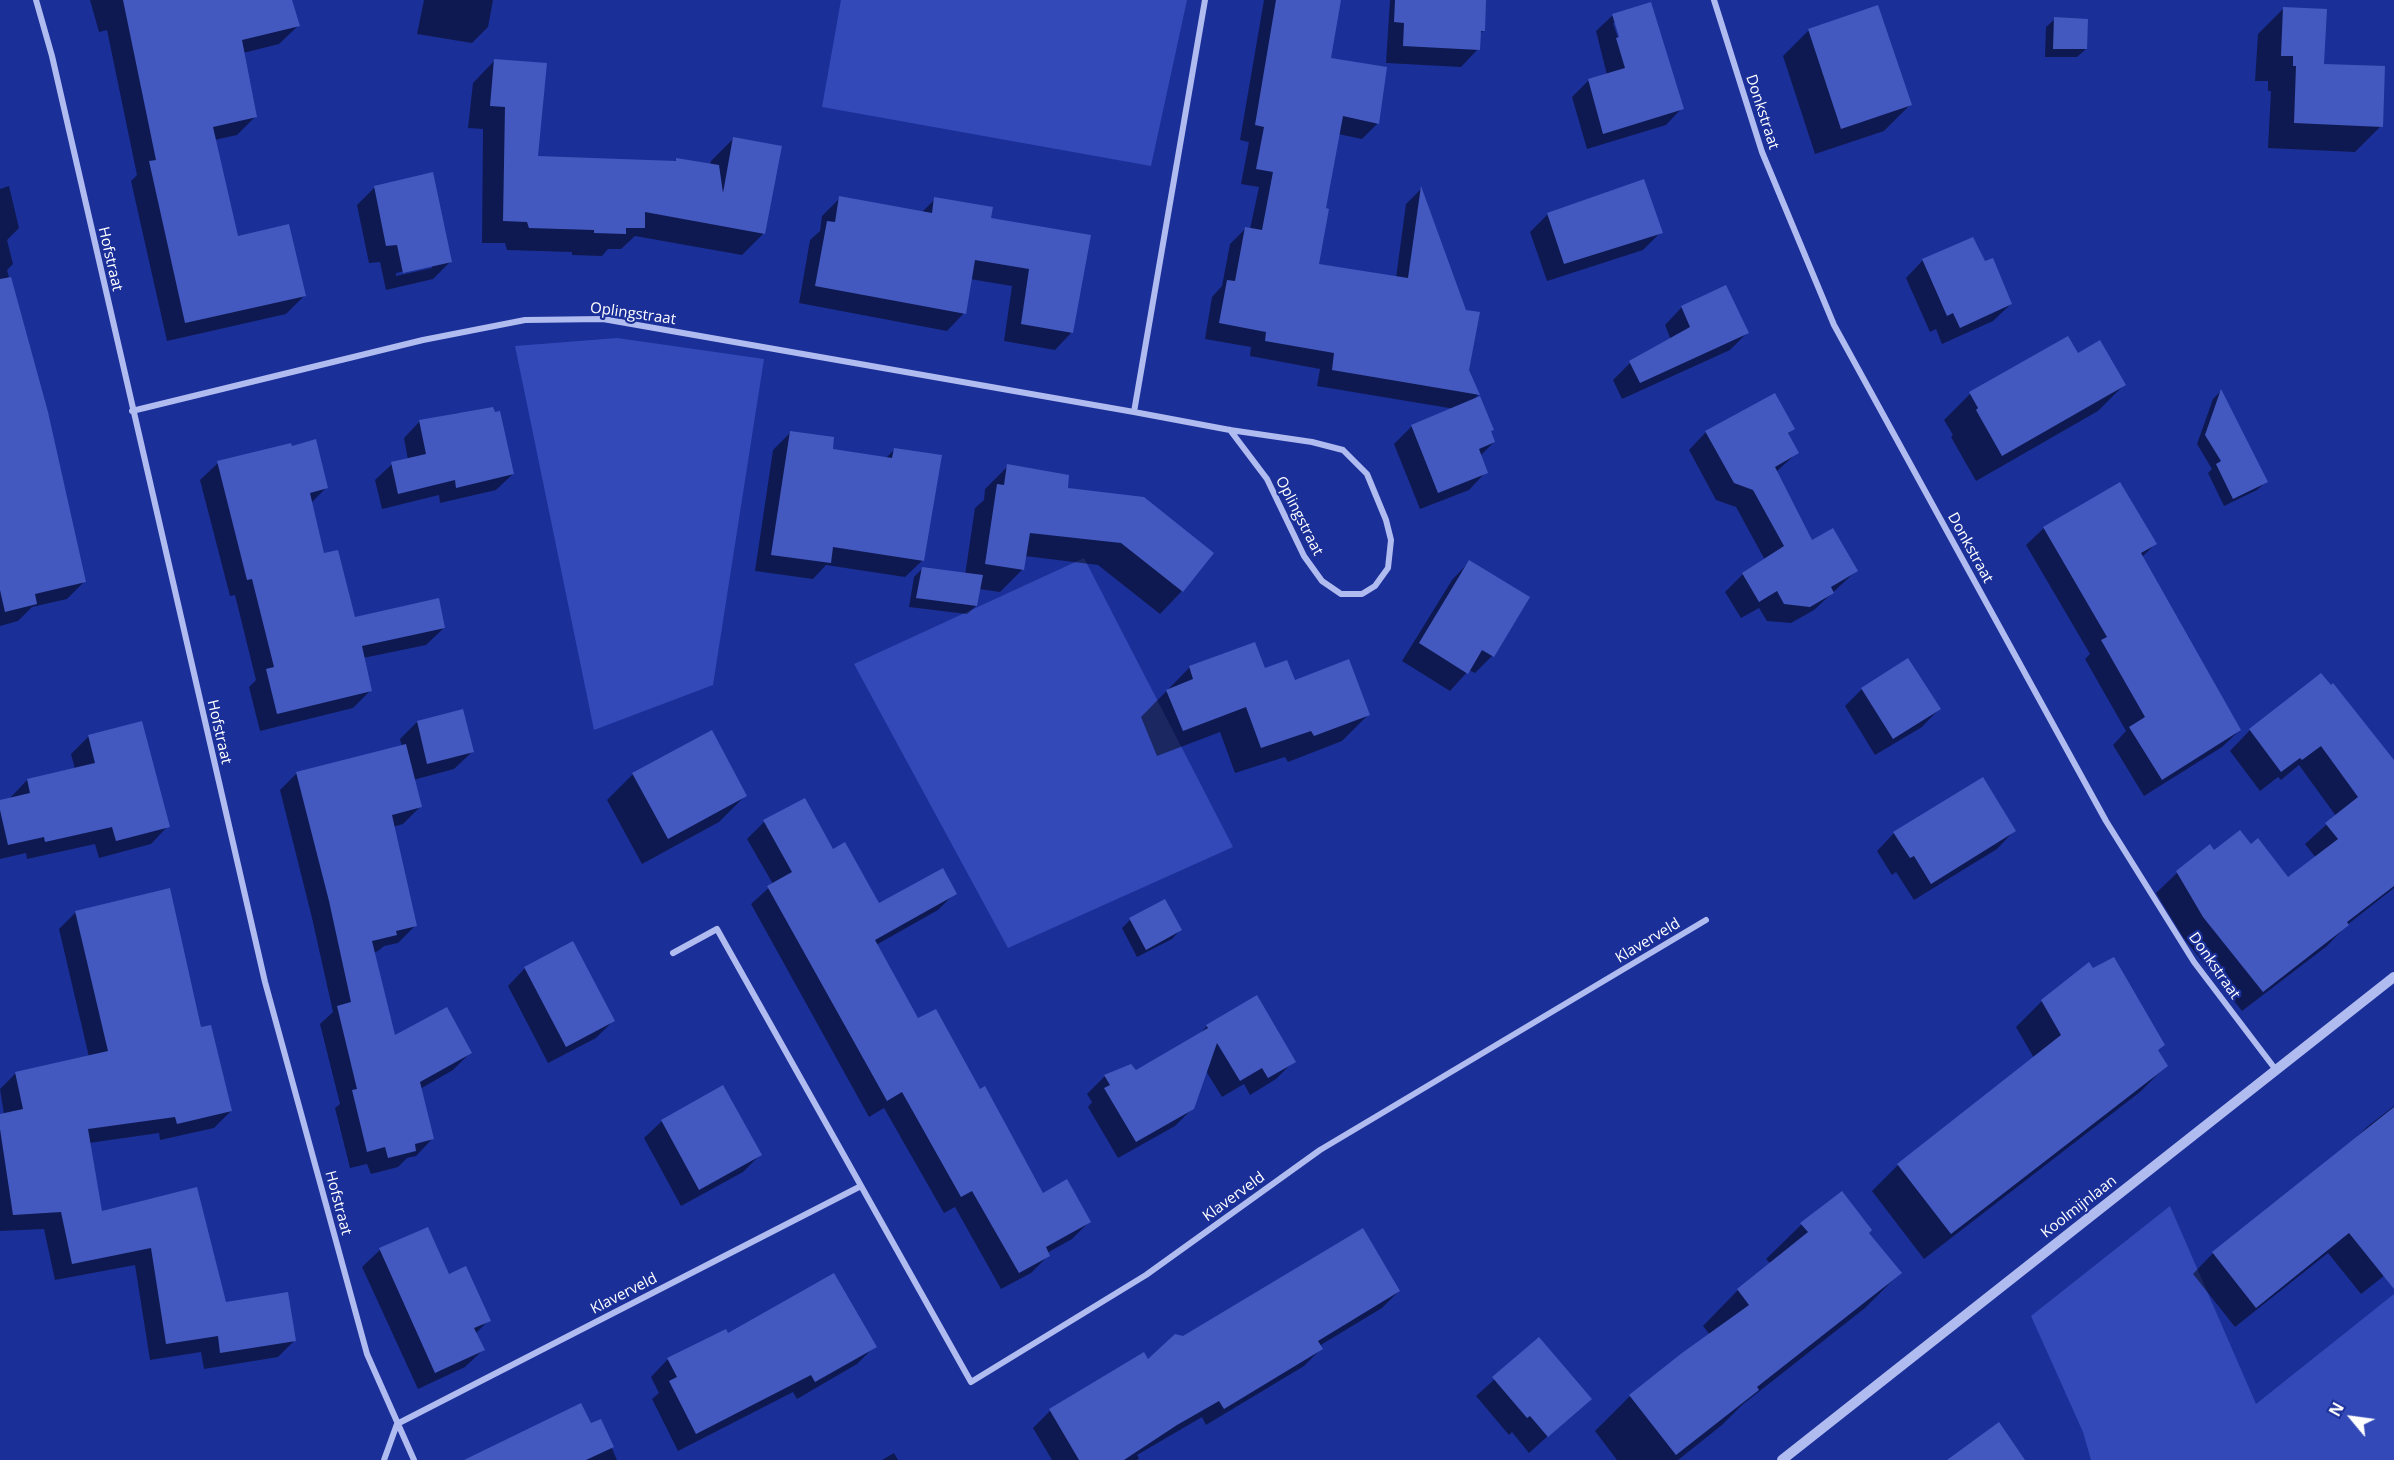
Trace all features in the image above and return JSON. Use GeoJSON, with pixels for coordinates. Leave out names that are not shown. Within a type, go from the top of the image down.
{"type":"FeatureCollection","features":[{"type":"Feature","properties":{"kind":"street","name":"Hofstraat"},"geometry":{"type":"LineString","coordinates":[[36,0],[55,68],[265,982],[367,1354],[414,1460]]}},
{"type":"Feature","properties":{"kind":"street"},"geometry":{"type":"LineString","coordinates":[[1134,412],[1205,0]]}},
{"type":"Feature","properties":{"kind":"street","name":"Donkstraat"},"geometry":{"type":"LineString","coordinates":[[1714,0],[1762,152],[1834,325],[2106,820],[2194,962],[2276,1070]]}},
{"type":"Feature","properties":{"kind":"street","name":"Oplingstraat"},"geometry":{"type":"LineString","coordinates":[[132,411],[423,339],[525,320],[603,320],[1230,430],[1312,442],[1343,450],[1368,474],[1386,520],[1391,540],[1388,568],[1375,586],[1362,594],[1341,594],[1322,581],[1304,556],[1267,478],[1230,430]]}},
{"type":"Feature","properties":{"kind":"street","name":"Klaverveld"},"geometry":{"type":"LineString","coordinates":[[673,953],[717,929],[971,1382],[1146,1275],[1320,1150],[1706,920]]}},
{"type":"Feature","properties":{"kind":"street","name":"Koolmijnlaan"},"geometry":{"type":"LineString","coordinates":[[1782,1460],[2394,977]]}},
{"type":"Feature","properties":{"kind":"street","name":"Klaverveld"},"geometry":{"type":"LineString","coordinates":[[397,1424],[861,1186]]}},
{"type":"Feature","properties":{"kind":"street"},"geometry":{"type":"LineString","coordinates":[[384,1460],[397,1424]]}},
{"type":"Feature","properties":{"kind":"shaded area"},"geometry":{"type":"Polygon","coordinates":[[[841,0],[1187,0],[1151,166],[822,107],[841,0]]]}},
{"type":"Feature","properties":{"kind":"shaded area"},"geometry":{"type":"Polygon","coordinates":[[[617,338],[764,359],[713,685],[594,730],[515,346],[617,338]]]}},
{"type":"Feature","properties":{"kind":"shaded area"},"geometry":{"type":"Polygon","coordinates":[[[1084,558],[1233,847],[1008,948],[854,664],[1084,558]]]}},
{"type":"Feature","properties":{"kind":"shaded area"},"geometry":{"type":"Polygon","coordinates":[[[2170,1206],[2256,1404],[2394,1294],[2394,1460],[2091,1460],[2083,1432],[2031,1316],[2170,1206]]]}},
{"type":"Feature","properties":{"kind":"building"},"geometry":{"type":"Polygon","coordinates":[[[123,0],[292,0],[300,26],[242,40],[257,117],[213,127],[238,236],[289,224],[306,296],[185,323],[149,161],[156,160],[123,0]]]}},
{"type":"Feature","properties":{"kind":"building"},"geometry":{"type":"Polygon","coordinates":[[[1276,0],[1341,0],[1331,58],[1387,67],[1379,124],[1343,116],[1326,208],[1329,209],[1319,264],[1408,278],[1421,186],[1466,310],[1480,312],[1469,370],[1480,395],[1332,370],[1334,353],[1265,341],[1266,332],[1219,323],[1227,280],[1235,281],[1245,227],[1262,230],[1273,172],[1256,169],[1264,127],[1255,125],[1276,0]]]}},
{"type":"Feature","properties":{"kind":"building"},"geometry":{"type":"Polygon","coordinates":[[[1395,0],[1486,0],[1485,31],[1481,31],[1480,50],[1403,46],[1404,23],[1394,22],[1395,0]]]}},
{"type":"Feature","properties":{"kind":"building"},"geometry":{"type":"Polygon","coordinates":[[[1651,2],[1684,109],[1603,134],[1588,79],[1625,68],[1612,14],[1651,2]]]}},
{"type":"Feature","properties":{"kind":"building"},"geometry":{"type":"Polygon","coordinates":[[[1878,5],[1912,105],[1841,129],[1808,29],[1878,5]]]}},
{"type":"Feature","properties":{"kind":"building"},"geometry":{"type":"Polygon","coordinates":[[[2283,7],[2327,9],[2324,64],[2385,66],[2383,127],[2294,123],[2296,66],[2293,66],[2293,56],[2281,56],[2283,7]]]}},
{"type":"Feature","properties":{"kind":"building"},"geometry":{"type":"Polygon","coordinates":[[[2054,17],[2088,19],[2087,49],[2053,49],[2054,17]]]}},
{"type":"Feature","properties":{"kind":"building"},"geometry":{"type":"Polygon","coordinates":[[[494,59],[547,63],[538,156],[676,161],[676,158],[719,165],[723,193],[733,137],[782,146],[765,234],[645,212],[645,228],[626,228],[626,234],[594,233],[594,230],[529,228],[527,222],[503,221],[505,107],[490,106],[494,59]]]}},
{"type":"Feature","properties":{"kind":"building"},"geometry":{"type":"Polygon","coordinates":[[[433,172],[452,262],[403,273],[397,245],[386,246],[374,186],[433,172]]]}},
{"type":"Feature","properties":{"kind":"building"},"geometry":{"type":"Polygon","coordinates":[[[1644,179],[1663,233],[1564,264],[1547,213],[1644,179]]]}},
{"type":"Feature","properties":{"kind":"building"},"geometry":{"type":"Polygon","coordinates":[[[839,196],[932,213],[934,197],[993,207],[991,218],[1091,235],[1073,333],[1021,324],[1029,269],[975,260],[966,314],[815,286],[827,221],[835,222],[839,196]]]}},
{"type":"Feature","properties":{"kind":"building"},"geometry":{"type":"Polygon","coordinates":[[[1973,237],[1985,261],[1993,258],[2012,304],[1960,328],[1953,313],[1947,316],[1922,259],[1973,237]]]}},
{"type":"Feature","properties":{"kind":"building"},"geometry":{"type":"Polygon","coordinates":[[[11,277],[48,412],[86,582],[35,594],[37,604],[5,612],[0,590],[0,279],[11,277]]]}},
{"type":"Feature","properties":{"kind":"building"},"geometry":{"type":"Polygon","coordinates":[[[1726,285],[1749,333],[1640,383],[1629,361],[1690,327],[1681,306],[1726,285]]]}},
{"type":"Feature","properties":{"kind":"building"},"geometry":{"type":"Polygon","coordinates":[[[2068,336],[2078,353],[2100,340],[2126,385],[2002,456],[1976,410],[1978,408],[1969,392],[2068,336]]]}},
{"type":"Feature","properties":{"kind":"building"},"geometry":{"type":"Polygon","coordinates":[[[2221,389],[2268,482],[2233,499],[2216,464],[2221,461],[2205,435],[2221,389]]]}},
{"type":"Feature","properties":{"kind":"building"},"geometry":{"type":"Polygon","coordinates":[[[1775,393],[1795,429],[1788,433],[1799,453],[1775,467],[1812,540],[1833,528],[1858,571],[1831,587],[1834,593],[1810,607],[1784,604],[1777,591],[1759,602],[1742,573],[1784,546],[1753,490],[1734,483],[1705,431],[1775,393]]]}},
{"type":"Feature","properties":{"kind":"building"},"geometry":{"type":"Polygon","coordinates":[[[1480,396],[1494,430],[1491,431],[1495,442],[1479,449],[1488,473],[1438,493],[1411,425],[1480,396]]]}},
{"type":"Feature","properties":{"kind":"building"},"geometry":{"type":"Polygon","coordinates":[[[493,407],[495,412],[500,411],[514,474],[456,488],[455,480],[398,494],[391,462],[426,454],[419,420],[493,407]]]}},
{"type":"Feature","properties":{"kind":"building"},"geometry":{"type":"Polygon","coordinates":[[[790,431],[834,437],[833,449],[892,458],[894,448],[942,455],[924,561],[833,547],[831,563],[771,555],[790,431]]]}},
{"type":"Feature","properties":{"kind":"building"},"geometry":{"type":"Polygon","coordinates":[[[316,439],[328,488],[310,493],[324,553],[338,550],[355,617],[439,598],[445,628],[362,646],[372,691],[277,714],[266,669],[274,667],[252,579],[247,580],[217,461],[316,439]]]}},
{"type":"Feature","properties":{"kind":"building"},"geometry":{"type":"Polygon","coordinates":[[[1007,464],[1069,475],[1068,488],[1144,497],[1214,553],[1183,592],[1121,543],[1030,533],[1024,570],[985,564],[997,484],[1004,485],[1007,464]]]}},
{"type":"Feature","properties":{"kind":"building"},"geometry":{"type":"Polygon","coordinates":[[[2120,482],[2157,544],[2141,553],[2241,730],[2162,780],[2129,727],[2145,717],[2101,640],[2107,637],[2043,527],[2120,482]]]}},
{"type":"Feature","properties":{"kind":"building"},"geometry":{"type":"Polygon","coordinates":[[[1469,560],[1530,597],[1494,657],[1482,650],[1468,674],[1419,643],[1469,560]]]}},
{"type":"Feature","properties":{"kind":"building"},"geometry":{"type":"Polygon","coordinates":[[[922,567],[983,575],[977,606],[916,598],[922,567]]]}},
{"type":"Feature","properties":{"kind":"building"},"geometry":{"type":"Polygon","coordinates":[[[1255,642],[1265,668],[1287,660],[1295,680],[1349,659],[1370,715],[1314,736],[1311,731],[1261,748],[1246,707],[1183,731],[1166,690],[1193,679],[1189,666],[1255,642]]]}},
{"type":"Feature","properties":{"kind":"building"},"geometry":{"type":"Polygon","coordinates":[[[1908,658],[1941,709],[1893,739],[1861,688],[1908,658]]]}},
{"type":"Feature","properties":{"kind":"building"},"geometry":{"type":"Polygon","coordinates":[[[2321,673],[2331,685],[2333,683],[2394,760],[2394,886],[2347,922],[2349,925],[2263,992],[2203,917],[2176,871],[2210,844],[2214,850],[2240,830],[2251,844],[2258,838],[2288,877],[2338,839],[2325,823],[2358,797],[2321,746],[2281,772],[2249,729],[2321,673]]]}},
{"type":"Feature","properties":{"kind":"building"},"geometry":{"type":"Polygon","coordinates":[[[463,709],[474,752],[427,764],[417,721],[463,709]]]}},
{"type":"Feature","properties":{"kind":"building"},"geometry":{"type":"Polygon","coordinates":[[[142,721],[170,827],[116,841],[112,827],[45,842],[44,837],[8,845],[0,800],[30,793],[27,779],[95,763],[88,735],[142,721]]]}},
{"type":"Feature","properties":{"kind":"building"},"geometry":{"type":"Polygon","coordinates":[[[712,730],[747,796],[668,839],[632,773],[712,730]]]}},
{"type":"Feature","properties":{"kind":"building"},"geometry":{"type":"Polygon","coordinates":[[[406,744],[422,807],[392,815],[417,926],[396,931],[397,935],[372,941],[395,1035],[447,1007],[472,1053],[420,1082],[434,1139],[415,1144],[416,1151],[388,1158],[385,1147],[367,1152],[352,1090],[357,1089],[337,1006],[351,1002],[329,901],[296,772],[406,744]]]}},
{"type":"Feature","properties":{"kind":"building"},"geometry":{"type":"Polygon","coordinates":[[[1983,777],[2016,831],[1931,884],[1914,856],[1910,858],[1893,832],[1983,777]]]}},
{"type":"Feature","properties":{"kind":"building"},"geometry":{"type":"Polygon","coordinates":[[[805,798],[833,849],[845,842],[879,903],[943,868],[957,894],[875,940],[918,1018],[936,1009],[980,1089],[985,1086],[1043,1193],[1067,1179],[1091,1222],[1046,1247],[1050,1256],[1019,1273],[972,1191],[961,1197],[902,1092],[887,1101],[767,886],[792,872],[763,820],[805,798]]]}},
{"type":"Feature","properties":{"kind":"building"},"geometry":{"type":"Polygon","coordinates":[[[170,888],[201,1027],[211,1025],[232,1111],[177,1124],[175,1117],[88,1129],[102,1211],[197,1187],[226,1302],[288,1292],[296,1341],[220,1353],[218,1336],[166,1344],[151,1248],[72,1264],[61,1212],[13,1215],[0,1129],[0,1114],[23,1109],[15,1072],[108,1051],[75,911],[170,888]]]}},
{"type":"Feature","properties":{"kind":"building"},"geometry":{"type":"Polygon","coordinates":[[[1165,899],[1182,930],[1146,950],[1129,918],[1165,899]]]}},
{"type":"Feature","properties":{"kind":"building"},"geometry":{"type":"Polygon","coordinates":[[[573,941],[615,1021],[566,1047],[524,967],[573,941]]]}},
{"type":"Feature","properties":{"kind":"building"},"geometry":{"type":"Polygon","coordinates":[[[2114,957],[2165,1045],[2158,1050],[2168,1066],[1951,1234],[1897,1164],[2061,1035],[2041,1000],[2089,962],[2093,968],[2114,957]]]}},
{"type":"Feature","properties":{"kind":"building"},"geometry":{"type":"Polygon","coordinates":[[[1257,995],[1296,1062],[1268,1078],[1262,1068],[1240,1081],[1217,1043],[1194,1109],[1136,1142],[1104,1088],[1110,1085],[1104,1075],[1131,1064],[1136,1070],[1208,1028],[1206,1025],[1257,995]]]}},
{"type":"Feature","properties":{"kind":"building"},"geometry":{"type":"Polygon","coordinates":[[[723,1085],[762,1155],[699,1190],[661,1120],[723,1085]]]}},
{"type":"Feature","properties":{"kind":"building"},"geometry":{"type":"Polygon","coordinates":[[[2394,1107],[2394,1289],[2349,1233],[2256,1308],[2212,1252],[2394,1107]]]}},
{"type":"Feature","properties":{"kind":"building"},"geometry":{"type":"Polygon","coordinates":[[[1842,1191],[1872,1230],[1869,1233],[1902,1273],[1757,1387],[1759,1390],[1676,1455],[1629,1395],[1682,1353],[1749,1305],[1737,1289],[1808,1232],[1800,1223],[1842,1191]]]}},
{"type":"Feature","properties":{"kind":"building"},"geometry":{"type":"Polygon","coordinates":[[[428,1227],[449,1274],[466,1266],[491,1321],[474,1328],[485,1350],[435,1373],[379,1248],[428,1227]]]}},
{"type":"Feature","properties":{"kind":"building"},"geometry":{"type":"Polygon","coordinates":[[[1363,1228],[1400,1291],[1318,1341],[1323,1349],[1224,1409],[1219,1401],[1124,1460],[1079,1460],[1049,1409],[1144,1352],[1148,1359],[1175,1334],[1183,1336],[1363,1228]]]}},
{"type":"Feature","properties":{"kind":"building"},"geometry":{"type":"Polygon","coordinates":[[[834,1273],[877,1347],[815,1382],[811,1375],[696,1434],[669,1381],[677,1377],[667,1358],[726,1329],[728,1333],[834,1273]]]}},
{"type":"Feature","properties":{"kind":"building"},"geometry":{"type":"Polygon","coordinates":[[[1539,1337],[1592,1399],[1548,1437],[1530,1416],[1527,1418],[1492,1377],[1539,1337]]]}},
{"type":"Feature","properties":{"kind":"building"},"geometry":{"type":"Polygon","coordinates":[[[581,1403],[591,1423],[601,1419],[614,1447],[586,1460],[464,1460],[581,1403]]]}},
{"type":"Feature","properties":{"kind":"building"},"geometry":{"type":"Polygon","coordinates":[[[1999,1422],[2025,1460],[1947,1460],[1999,1422]]]}}]}
